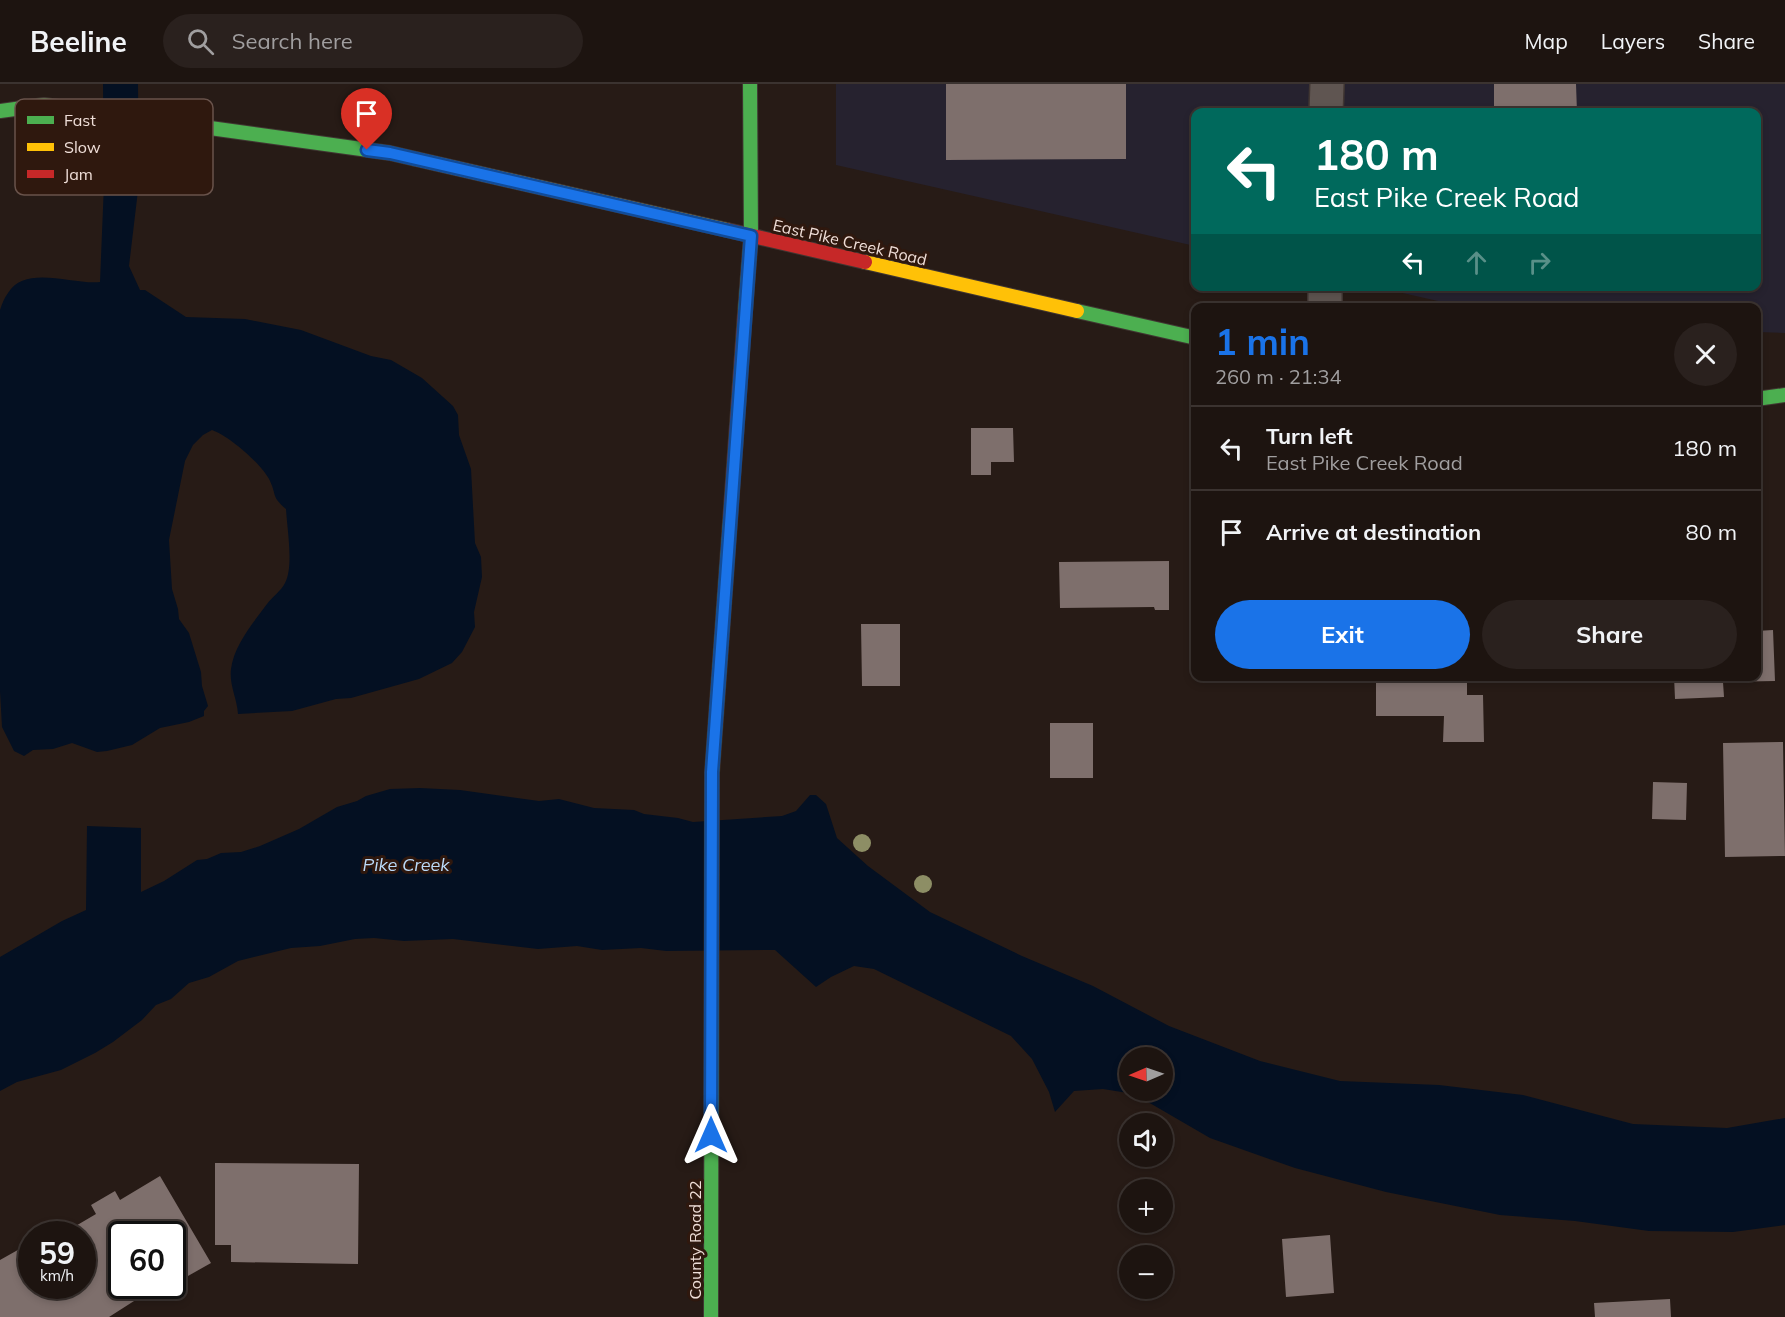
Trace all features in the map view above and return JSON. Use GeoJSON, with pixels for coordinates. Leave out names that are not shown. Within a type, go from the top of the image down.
{"type":"FeatureCollection","features":[{"type":"Feature","properties":{"kind":"street","name":"County Road 22"},"geometry":{"type":"LineString","coordinates":[[711,1317],[712,772],[751,236],[750,84]]}},
{"type":"Feature","properties":{"kind":"street"},"geometry":{"type":"LineString","coordinates":[[1326,108],[1327,84]]}},
{"type":"Feature","properties":{"kind":"street","name":"East Pike Creek Road"},"geometry":{"type":"LineString","coordinates":[[0,111],[15,109]]}},
{"type":"Feature","properties":{"kind":"street","name":"East Pike Creek Road"},"geometry":{"type":"LineString","coordinates":[[213,128],[390,153],[1191,337]]}},
{"type":"Feature","properties":{"kind":"street"},"geometry":{"type":"LineString","coordinates":[[1761,398],[1785,395]]}},
{"type":"Feature","properties":{"kind":"shaded area"},"geometry":{"type":"Polygon","coordinates":[[[836,84],[1785,84],[1785,333],[1761,332],[1761,303],[1447,303],[1394,291],[1761,291],[1761,108],[1191,108],[1191,245],[836,165],[836,84]]]}},
{"type":"Feature","properties":{"kind":"water"},"geometry":{"type":"Polygon","coordinates":[[[103,84],[138,84],[138,99],[103,99],[103,84]]]}},
{"type":"Feature","properties":{"kind":"water"},"geometry":{"type":"Polygon","coordinates":[[[104,195],[137,195],[129,266],[140,290],[145,290],[186,317],[245,319],[301,330],[371,356],[391,360],[422,378],[453,406],[458,415],[459,435],[471,469],[475,543],[481,557],[482,577],[474,612],[475,627],[462,652],[452,663],[419,679],[351,698],[336,699],[292,711],[238,714],[231,681],[231,669],[236,651],[288,576],[290,558],[286,509],[276,498],[266,474],[253,459],[236,444],[212,430],[193,445],[185,461],[169,540],[172,589],[179,619],[189,633],[201,672],[202,686],[208,706],[204,711],[204,716],[189,722],[160,728],[132,745],[107,751],[97,752],[72,743],[53,749],[33,750],[24,756],[14,751],[2,727],[0,691],[0,310],[8,293],[16,284],[26,279],[50,278],[100,282],[104,195]]]}},
{"type":"Feature","properties":{"kind":"water","name":"Pike Creek"},"geometry":{"type":"Polygon","coordinates":[[[390,789],[460,790],[539,801],[559,799],[594,808],[634,810],[644,814],[693,822],[782,816],[796,811],[810,795],[816,795],[826,804],[837,838],[868,866],[930,912],[1022,956],[1093,986],[1169,1026],[1260,1061],[1340,1081],[1439,1085],[1523,1095],[1633,1124],[1727,1128],[1785,1118],[1785,1225],[1733,1232],[1649,1231],[1575,1221],[1500,1215],[1386,1192],[1295,1168],[1210,1138],[1173,1117],[1173,1113],[1167,1113],[1146,1101],[1173,1101],[1173,1047],[1119,1047],[1119,1092],[1103,1089],[1074,1091],[1055,1112],[1049,1092],[1032,1059],[1011,1036],[874,969],[854,966],[816,987],[775,950],[666,951],[641,948],[602,950],[577,946],[538,949],[453,939],[404,941],[374,938],[291,948],[238,961],[209,977],[189,983],[171,999],[156,1005],[142,1020],[95,1053],[61,1070],[17,1082],[0,1091],[0,957],[62,921],[86,910],[87,826],[141,828],[141,892],[164,881],[197,860],[260,846],[299,829],[337,807],[390,789]]]}},
{"type":"Feature","properties":{"kind":"building"},"geometry":{"type":"Polygon","coordinates":[[[946,84],[1126,84],[1126,159],[946,160],[946,84]]]}},
{"type":"Feature","properties":{"kind":"building"},"geometry":{"type":"Polygon","coordinates":[[[1494,84],[1576,84],[1577,108],[1494,108],[1494,84]]]}},
{"type":"Feature","properties":{"kind":"building"},"geometry":{"type":"Polygon","coordinates":[[[971,428],[1013,428],[1014,462],[991,462],[991,475],[971,475],[971,428]]]}},
{"type":"Feature","properties":{"kind":"building"},"geometry":{"type":"Polygon","coordinates":[[[1169,561],[1169,610],[1155,610],[1154,607],[1060,608],[1059,562],[1169,561]]]}},
{"type":"Feature","properties":{"kind":"building"},"geometry":{"type":"Polygon","coordinates":[[[861,624],[900,624],[900,686],[862,686],[861,624]]]}},
{"type":"Feature","properties":{"kind":"building"},"geometry":{"type":"Polygon","coordinates":[[[1773,630],[1775,681],[1723,682],[1724,697],[1675,699],[1674,681],[1761,681],[1761,631],[1773,630]]]}},
{"type":"Feature","properties":{"kind":"building"},"geometry":{"type":"Polygon","coordinates":[[[1376,681],[1467,681],[1467,695],[1483,695],[1484,742],[1443,742],[1444,716],[1376,716],[1376,681]]]}},
{"type":"Feature","properties":{"kind":"building"},"geometry":{"type":"Polygon","coordinates":[[[1050,723],[1093,723],[1093,778],[1050,778],[1050,723]]]}},
{"type":"Feature","properties":{"kind":"building"},"geometry":{"type":"Polygon","coordinates":[[[1783,742],[1785,856],[1725,857],[1723,743],[1783,742]]]}},
{"type":"Feature","properties":{"kind":"building"},"geometry":{"type":"Polygon","coordinates":[[[1653,782],[1687,783],[1686,820],[1652,819],[1653,782]]]}},
{"type":"Feature","properties":{"kind":"building"},"geometry":{"type":"Polygon","coordinates":[[[215,1163],[359,1164],[358,1264],[231,1262],[231,1245],[215,1245],[215,1163]]]}},
{"type":"Feature","properties":{"kind":"building"},"geometry":{"type":"Polygon","coordinates":[[[160,1176],[211,1263],[186,1277],[186,1221],[108,1221],[108,1299],[137,1299],[109,1317],[0,1317],[0,1260],[18,1250],[18,1299],[96,1299],[96,1221],[84,1221],[96,1214],[91,1205],[115,1191],[120,1200],[160,1176]]]}},
{"type":"Feature","properties":{"kind":"building"},"geometry":{"type":"Polygon","coordinates":[[[1330,1235],[1334,1293],[1286,1297],[1282,1239],[1330,1235]]]}},
{"type":"Feature","properties":{"kind":"building"},"geometry":{"type":"Polygon","coordinates":[[[1670,1299],[1671,1317],[1595,1317],[1594,1303],[1670,1299]]]}},
{"type":"Feature","properties":{"kind":"traffic: fast"},"geometry":{"type":"LineString","coordinates":[[745,313],[751,236],[750,84]]}},
{"type":"Feature","properties":{"kind":"traffic: fast"},"geometry":{"type":"LineString","coordinates":[[0,111],[15,109]]}},
{"type":"Feature","properties":{"kind":"traffic: fast"},"geometry":{"type":"LineString","coordinates":[[213,128],[390,153],[416,159]]}},
{"type":"Feature","properties":{"kind":"traffic: fast"},"geometry":{"type":"LineString","coordinates":[[1077,311],[1191,337]]}},
{"type":"Feature","properties":{"kind":"traffic: fast"},"geometry":{"type":"LineString","coordinates":[[1761,398],[1785,395]]}},
{"type":"Feature","properties":{"kind":"traffic: fast"},"geometry":{"type":"LineString","coordinates":[[711,1317],[712,773],[730,522]]}},
{"type":"Feature","properties":{"kind":"traffic: slow"},"geometry":{"type":"LineString","coordinates":[[416,159],[727,230]]}},
{"type":"Feature","properties":{"kind":"traffic: slow"},"geometry":{"type":"LineString","coordinates":[[865,262],[1077,311]]}},
{"type":"Feature","properties":{"kind":"traffic: jam"},"geometry":{"type":"LineString","coordinates":[[727,230],[865,262]]}},
{"type":"Feature","properties":{"kind":"traffic: jam"},"geometry":{"type":"LineString","coordinates":[[730,522],[745,313]]}},
{"type":"Feature","properties":{"kind":"route"},"geometry":{"type":"LineString","coordinates":[[367,150],[390,153],[751,236],[712,772],[711,1135]]}}]}
